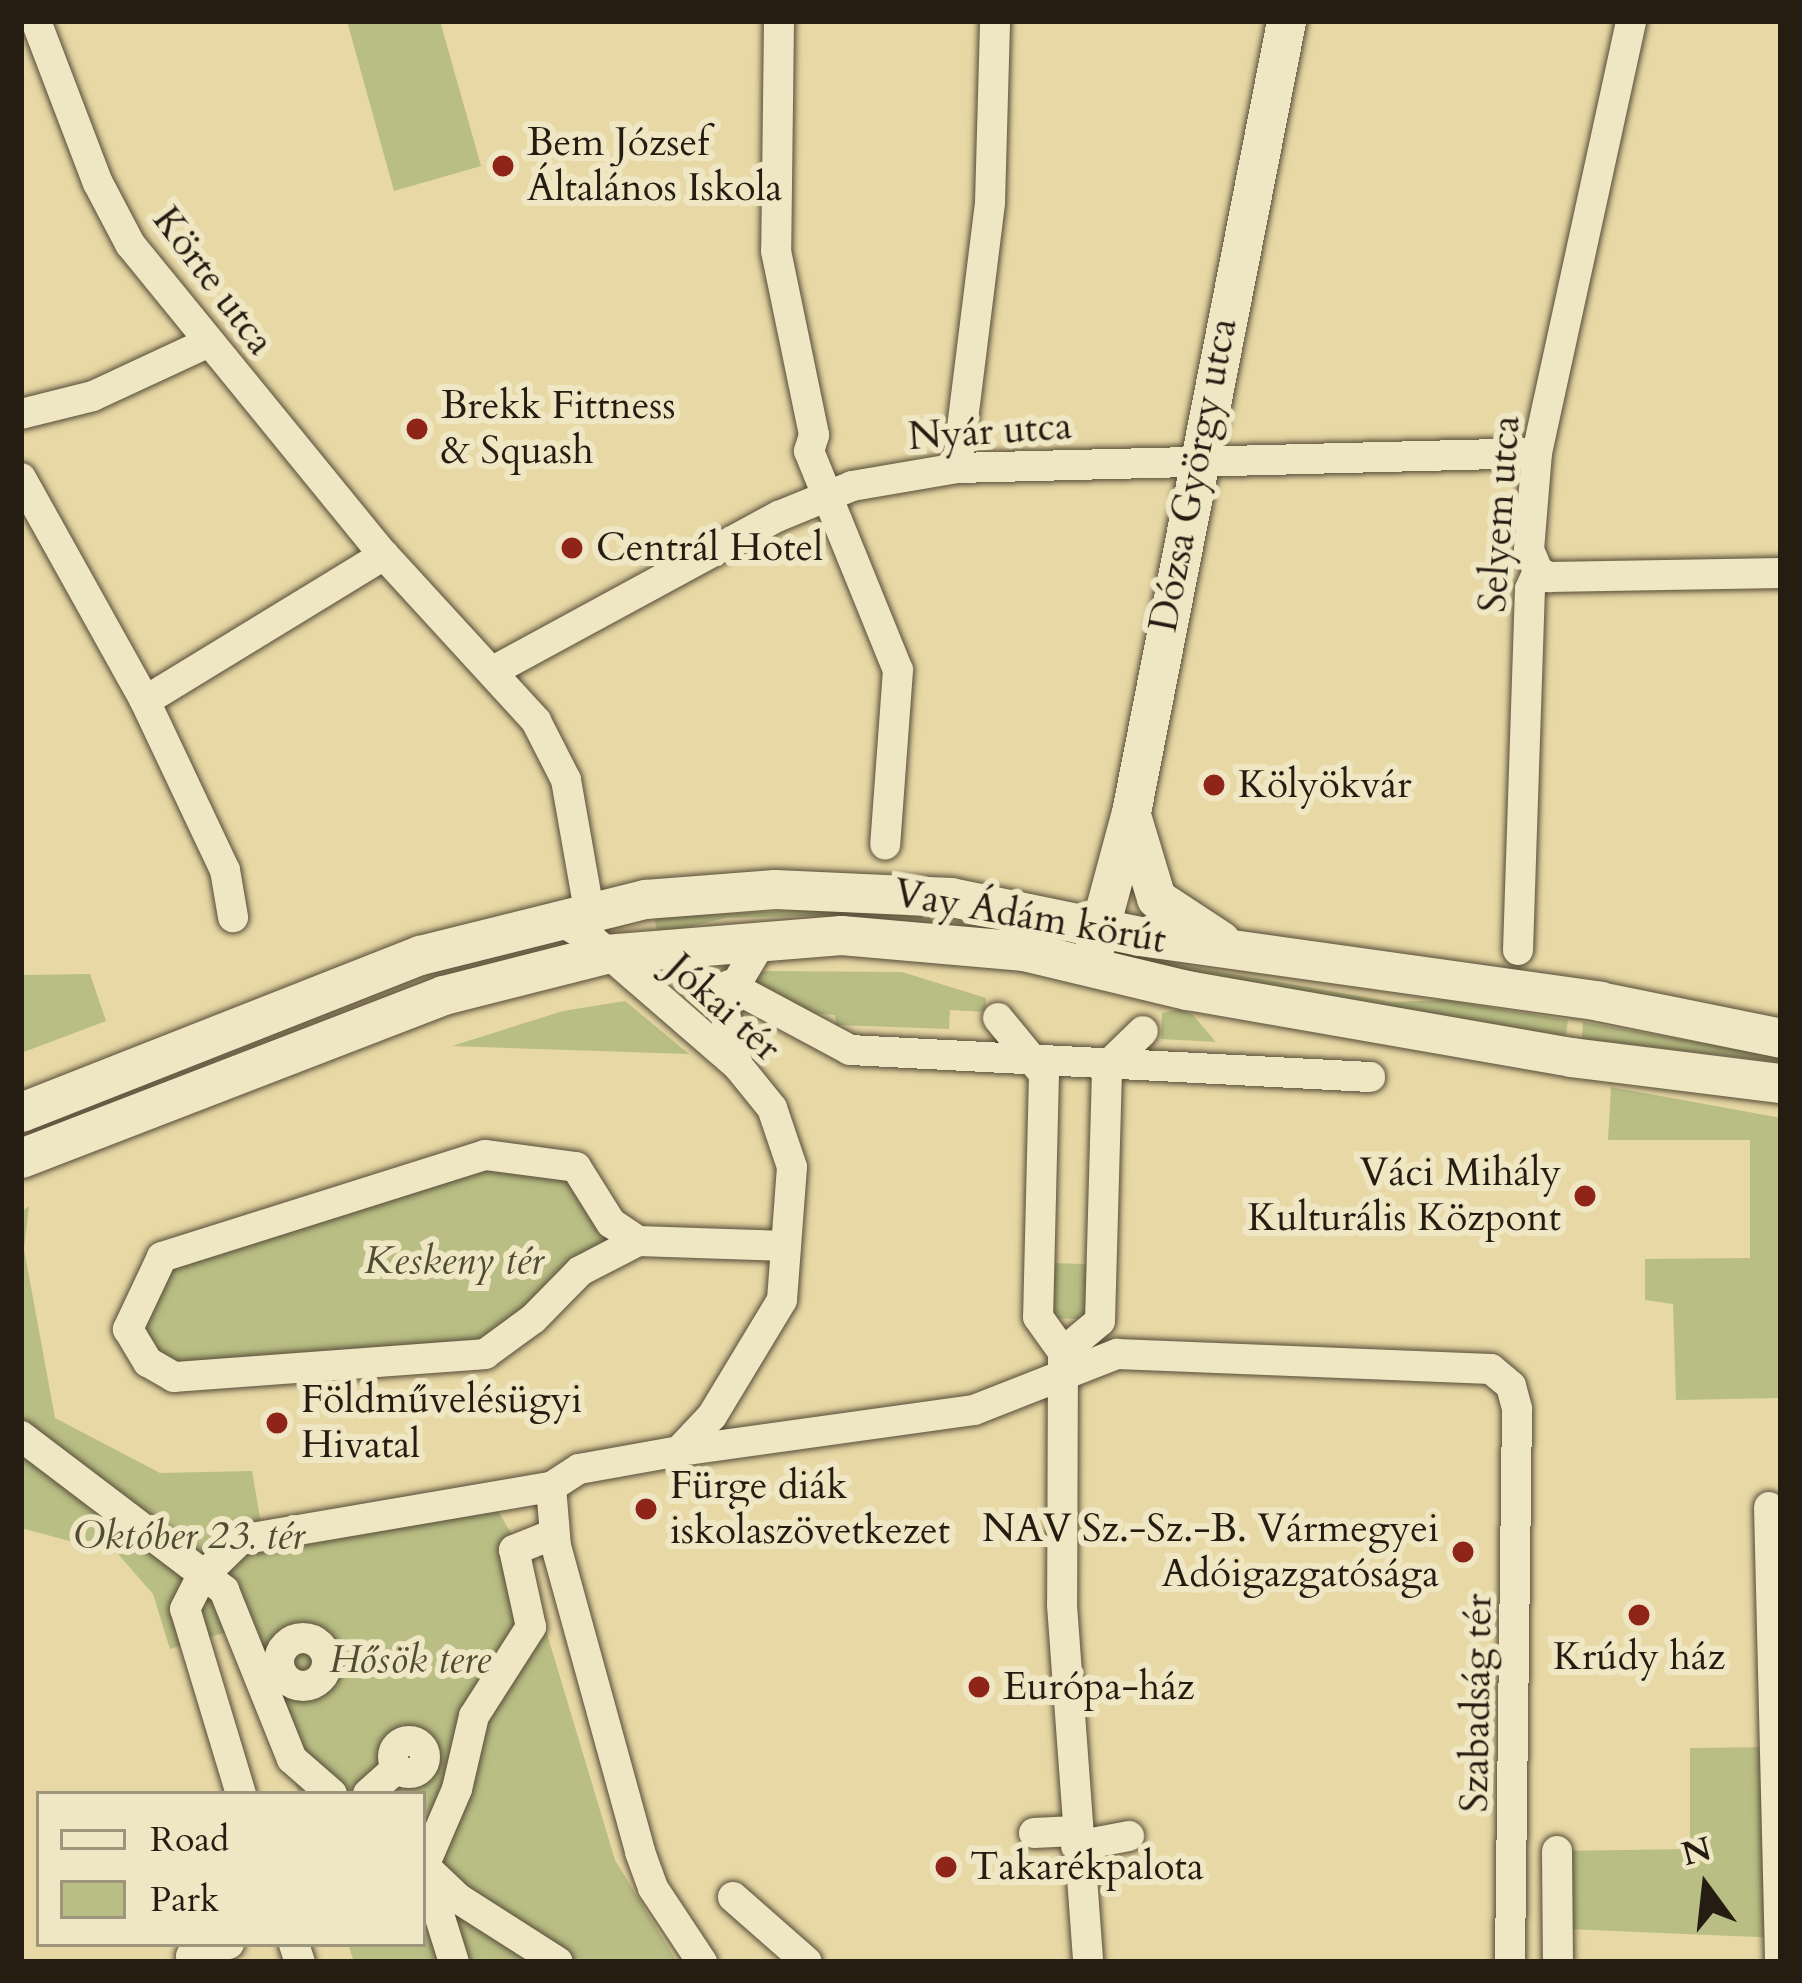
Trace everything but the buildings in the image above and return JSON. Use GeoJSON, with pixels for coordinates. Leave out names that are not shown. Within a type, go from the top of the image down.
{"type":"FeatureCollection","features":[{"type":"Feature","properties":{"kind":"street","name":"Körte utca"},"geometry":{"type":"LineString","coordinates":[[36,21],[98,183],[130,244],[384,555],[536,721],[566,780],[572,919]]}},
{"type":"Feature","properties":{"kind":"street"},"geometry":{"type":"LineString","coordinates":[[779,21],[776,251],[814,435],[808,451],[898,670],[885,845]]}},
{"type":"Feature","properties":{"kind":"street"},"geometry":{"type":"LineString","coordinates":[[956,468],[990,203],[995,21]]}},
{"type":"Feature","properties":{"kind":"street","name":"Dózsa György utca"},"geometry":{"type":"LineString","coordinates":[[1091,968],[1130,812],[1195,462],[1286,21]]}},
{"type":"Feature","properties":{"kind":"street","name":"Selyem utca"},"geometry":{"type":"LineString","coordinates":[[1518,950],[1525,880],[1530,589],[1538,571],[1529,550],[1537,453],[1631,21]]}},
{"type":"Feature","properties":{"kind":"street"},"geometry":{"type":"LineString","coordinates":[[21,414],[92,396],[207,343]]}},
{"type":"Feature","properties":{"kind":"street","name":"Nyár utca"},"geometry":{"type":"LineString","coordinates":[[493,670],[825,496],[956,468],[1537,453]]}},
{"type":"Feature","properties":{"kind":"street"},"geometry":{"type":"LineString","coordinates":[[21,478],[145,701],[225,870],[233,917]]}},
{"type":"Feature","properties":{"kind":"street"},"geometry":{"type":"LineString","coordinates":[[145,701],[384,555]]}},
{"type":"Feature","properties":{"kind":"street"},"geometry":{"type":"LineString","coordinates":[[1538,571],[1549,577],[1781,573]]}},
{"type":"Feature","properties":{"kind":"street"},"geometry":{"type":"LineString","coordinates":[[1130,812],[1156,898],[1240,952]]}},
{"type":"Feature","properties":{"kind":"street","name":"Vay Ádám körút"},"geometry":{"type":"LineString","coordinates":[[21,1112],[420,955],[676,894],[864,889],[951,897],[1240,952],[1599,1001],[1781,1038]]}},
{"type":"Feature","properties":{"kind":"street"},"geometry":{"type":"LineString","coordinates":[[443,995],[470,967],[552,946],[572,919]]}},
{"type":"Feature","properties":{"kind":"street","name":"Jókai tér"},"geometry":{"type":"LineString","coordinates":[[572,919],[605,954],[738,1066],[772,1108],[792,1167],[782,1300],[736,1378],[679,1451]]}},
{"type":"Feature","properties":{"kind":"street"},"geometry":{"type":"LineString","coordinates":[[738,1066],[722,1006],[729,985],[763,939]]}},
{"type":"Feature","properties":{"kind":"street","name":"Vay Ádám körút"},"geometry":{"type":"LineString","coordinates":[[21,1158],[443,995],[605,954],[763,939],[924,940],[1570,1057],[1781,1083]]}},
{"type":"Feature","properties":{"kind":"street"},"geometry":{"type":"LineString","coordinates":[[729,985],[850,1050],[1370,1077]]}},
{"type":"Feature","properties":{"kind":"street"},"geometry":{"type":"LineString","coordinates":[[998,1018],[1044,1074],[1038,1317],[1063,1363],[1062,1605],[1088,1962]]}},
{"type":"Feature","properties":{"kind":"street"},"geometry":{"type":"LineString","coordinates":[[21,1088],[168,1031],[239,1024]]}},
{"type":"Feature","properties":{"kind":"street"},"geometry":{"type":"LineString","coordinates":[[240,1791],[185,1609],[201,1577],[240,1540],[551,1486],[579,1469],[679,1451],[974,1410],[1063,1363],[1100,1321],[1107,1066],[1143,1031]]}},
{"type":"Feature","properties":{"kind":"street"},"geometry":{"type":"LineString","coordinates":[[638,1241],[611,1223],[576,1167],[485,1155],[162,1257],[128,1329],[148,1362],[174,1377],[485,1354],[533,1319],[580,1271],[638,1241],[786,1246]]}},
{"type":"Feature","properties":{"kind":"street","name":"Szabadság tér"},"geometry":{"type":"LineString","coordinates":[[1063,1363],[1118,1354],[1434,1363],[1491,1369],[1511,1386],[1517,1409],[1510,1962]]}},
{"type":"Feature","properties":{"kind":"street"},"geometry":{"type":"LineString","coordinates":[[736,1378],[739,1403],[754,1426],[782,1436]]}},
{"type":"Feature","properties":{"kind":"street"},"geometry":{"type":"LineString","coordinates":[[21,1436],[224,1590],[270,1673],[292,1760],[328,1791]]}},
{"type":"Feature","properties":{"kind":"street"},"geometry":{"type":"LineString","coordinates":[[551,1486],[554,1534],[640,1852],[688,1958]]}},
{"type":"Feature","properties":{"kind":"street"},"geometry":{"type":"LineString","coordinates":[[1769,1507],[1780,1962]]}},
{"type":"Feature","properties":{"kind":"street"},"geometry":{"type":"LineString","coordinates":[[454,1962],[432,1883],[474,1716],[531,1627],[514,1550],[554,1534]]}},
{"type":"Feature","properties":{"kind":"street"},"geometry":{"type":"LineString","coordinates":[[372,1791],[411,1764],[458,1789]]}},
{"type":"Feature","properties":{"kind":"street"},"geometry":{"type":"LineString","coordinates":[[1034,1832],[1076,1838],[1129,1836]]}},
{"type":"Feature","properties":{"kind":"street"},"geometry":{"type":"LineString","coordinates":[[1557,1851],[1558,1962]]}},
{"type":"Feature","properties":{"kind":"street"},"geometry":{"type":"LineString","coordinates":[[432,1883],[558,1962]]}},
{"type":"Feature","properties":{"kind":"street"},"geometry":{"type":"LineString","coordinates":[[733,1897],[807,1962]]}},
{"type":"Feature","properties":{"kind":"street"},"geometry":{"type":"LineString","coordinates":[[190,1956],[219,1947]]}},
{"type":"Feature","properties":{"kind":"green space"},"geometry":{"type":"Polygon","coordinates":[[[347,21],[440,21],[481,166],[394,191],[347,21]]]}},
{"type":"Feature","properties":{"kind":"green space"},"geometry":{"type":"Polygon","coordinates":[[[848,908],[1035,930],[1036,937],[847,915],[726,918],[658,934],[654,917],[848,908]]]}},
{"type":"Feature","properties":{"kind":"green space"},"geometry":{"type":"Polygon","coordinates":[[[1153,960],[1392,1002],[1445,1000],[1568,1020],[1566,1036],[1152,966],[1153,960]]]}},
{"type":"Feature","properties":{"kind":"green space"},"geometry":{"type":"Polygon","coordinates":[[[764,971],[902,972],[986,998],[986,1012],[950,1010],[949,1029],[836,1025],[835,1015],[780,1011],[740,984],[764,971]]]}},
{"type":"Feature","properties":{"kind":"green space"},"geometry":{"type":"Polygon","coordinates":[[[90,974],[106,1021],[21,1053],[21,975],[90,974]]]}},
{"type":"Feature","properties":{"kind":"green space"},"geometry":{"type":"Polygon","coordinates":[[[625,1001],[689,1054],[452,1046],[563,1011],[625,1001]]]}},
{"type":"Feature","properties":{"kind":"green space"},"geometry":{"type":"Polygon","coordinates":[[[1180,1009],[1192,1014],[1216,1042],[1161,1039],[1162,1013],[1180,1009]]]}},
{"type":"Feature","properties":{"kind":"green space"},"geometry":{"type":"Polygon","coordinates":[[[1583,1022],[1781,1057],[1781,1062],[1582,1039],[1583,1022]]]}},
{"type":"Feature","properties":{"kind":"green space"},"geometry":{"type":"Polygon","coordinates":[[[1611,1087],[1781,1118],[1781,1398],[1676,1400],[1673,1304],[1645,1300],[1645,1259],[1750,1258],[1750,1140],[1608,1140],[1611,1087]]]}},
{"type":"Feature","properties":{"kind":"green space","name":"Keskeny tér"},"geometry":{"type":"Polygon","coordinates":[[[486,1160],[573,1171],[607,1224],[608,1240],[482,1348],[177,1372],[133,1328],[166,1263],[486,1160]]]}},
{"type":"Feature","properties":{"kind":"green space","name":"Hősök tere"},"geometry":{"type":"Polygon","coordinates":[[[29,1206],[24,1249],[55,1418],[160,1473],[252,1471],[265,1546],[497,1509],[523,1554],[615,1860],[677,1962],[354,1962],[349,1947],[426,1947],[426,1791],[298,1791],[240,1628],[170,1649],[153,1594],[118,1554],[21,1528],[21,1212],[29,1206]]]}},
{"type":"Feature","properties":{"kind":"green space"},"geometry":{"type":"Polygon","coordinates":[[[1054,1263],[1088,1264],[1086,1319],[1052,1318],[1054,1263]]]}},
{"type":"Feature","properties":{"kind":"green space"},"geometry":{"type":"Polygon","coordinates":[[[1779,1747],[1781,1938],[1568,1929],[1557,1851],[1690,1849],[1690,1748],[1779,1747]]]}},
{"type":"Feature","properties":{"kind":"place","name":"Bem József Általános Iskola"},"geometry":{"type":"Point","coordinates":[503,166]}},
{"type":"Feature","properties":{"kind":"place","name":"Brekk Fittness & Squash"},"geometry":{"type":"Point","coordinates":[417,429]}},
{"type":"Feature","properties":{"kind":"place","name":"Centrál Hotel"},"geometry":{"type":"Point","coordinates":[572,548]}},
{"type":"Feature","properties":{"kind":"place","name":"Kölyökvár"},"geometry":{"type":"Point","coordinates":[1214,785]}},
{"type":"Feature","properties":{"kind":"place","name":"Váci Mihály Kulturális Központ"},"geometry":{"type":"Point","coordinates":[1585,1196]}},
{"type":"Feature","properties":{"kind":"place","name":"Földművelésügyi Hivatal"},"geometry":{"type":"Point","coordinates":[277,1423]}},
{"type":"Feature","properties":{"kind":"place","name":"Fürge diák iskolaszövetkezet"},"geometry":{"type":"Point","coordinates":[646,1509]}},
{"type":"Feature","properties":{"kind":"place","name":"NAV Sz.-Sz.-B. Vármegyei Adóigazgatósága"},"geometry":{"type":"Point","coordinates":[1463,1552]}},
{"type":"Feature","properties":{"kind":"place","name":"Krúdy ház"},"geometry":{"type":"Point","coordinates":[1639,1615]}},
{"type":"Feature","properties":{"kind":"place","name":"Európa-ház"},"geometry":{"type":"Point","coordinates":[979,1687]}},
{"type":"Feature","properties":{"kind":"place","name":"Takarékpalota"},"geometry":{"type":"Point","coordinates":[946,1867]}},
{"type":"Feature","properties":{"kind":"park label","name":"Október 23. tér"},"geometry":{"type":"Point","coordinates":[189,1536]}}]}
